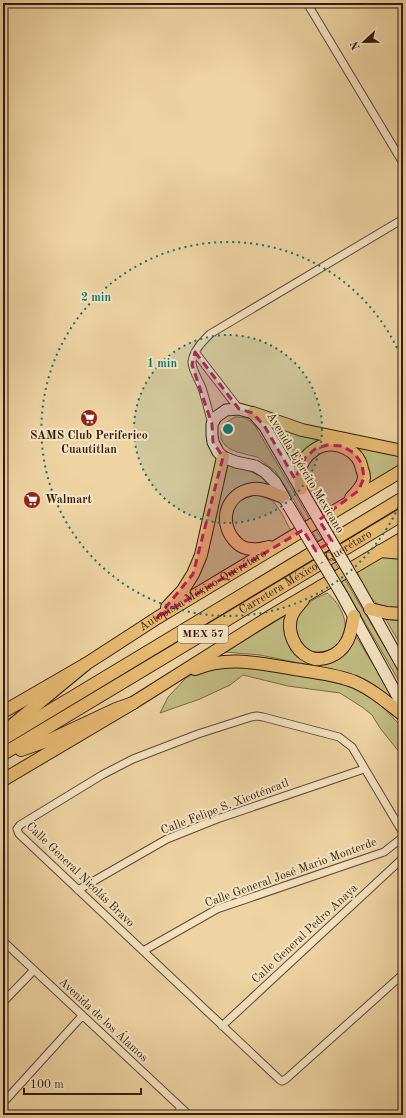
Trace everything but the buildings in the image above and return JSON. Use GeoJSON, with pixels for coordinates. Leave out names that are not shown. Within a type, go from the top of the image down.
{"type":"FeatureCollection","features":[{"type":"Feature","properties":{"kind":"main road","name":"Avenida Ejército Mexicano"},"geometry":{"type":"LineString","coordinates":[[239,408],[253,413],[265,427],[403,667]]}},
{"type":"Feature","properties":{"kind":"main road"},"geometry":{"type":"LineString","coordinates":[[239,408],[226,410],[216,417],[212,424],[213,442],[218,452],[224,457],[236,462],[255,466],[265,472],[275,482],[342,594],[403,706]]}},
{"type":"Feature","properties":{"kind":"main road"},"geometry":{"type":"LineString","coordinates":[[253,413],[302,430],[403,450]]}},
{"type":"Feature","properties":{"kind":"main road"},"geometry":{"type":"LineString","coordinates":[[301,489],[300,469],[305,458],[315,449],[320,447],[327,445],[342,446],[354,453],[358,458],[362,464],[364,478],[358,491],[338,509]]}},
{"type":"Feature","properties":{"kind":"main road"},"geometry":{"type":"LineString","coordinates":[[156,618],[183,590],[193,574],[201,555],[224,457]]}},
{"type":"Feature","properties":{"kind":"main road","name":"Autopista México-Querétaro"},"geometry":{"type":"LineString","coordinates":[[3,712],[86,664],[156,618],[403,470]]}},
{"type":"Feature","properties":{"kind":"main road"},"geometry":{"type":"LineString","coordinates":[[274,547],[251,549],[240,546],[232,539],[228,530],[225,519],[226,511],[229,504],[239,494],[253,489],[264,490],[286,501]]}},
{"type":"Feature","properties":{"kind":"main road","name":"Carretera México - Querétaro"},"geometry":{"type":"LineString","coordinates":[[3,739],[403,498]]}},
{"type":"Feature","properties":{"kind":"main road","name":"Carretera México - Querétaro"},"geometry":{"type":"LineString","coordinates":[[3,756],[403,514]]}},
{"type":"Feature","properties":{"kind":"main road"},"geometry":{"type":"LineString","coordinates":[[3,780],[133,703],[307,594],[403,538]]}},
{"type":"Feature","properties":{"kind":"main road"},"geometry":{"type":"LineString","coordinates":[[380,551],[403,553]]}},
{"type":"Feature","properties":{"kind":"main road"},"geometry":{"type":"LineString","coordinates":[[307,594],[292,614],[290,629],[292,638],[298,648],[310,658],[324,658],[337,654],[347,643],[354,616]]}},
{"type":"Feature","properties":{"kind":"main road"},"geometry":{"type":"LineString","coordinates":[[370,609],[387,614],[403,614]]}},
{"type":"Feature","properties":{"kind":"main road"},"geometry":{"type":"LineString","coordinates":[[170,680],[198,668],[218,662],[243,661],[338,676],[373,691],[403,716]]}},
{"type":"Feature","properties":{"kind":"main road"},"geometry":{"type":"LineString","coordinates":[[3,733],[86,664]]}},
{"type":"Feature","properties":{"kind":"main road"},"geometry":{"type":"LineString","coordinates":[[3,756],[52,739],[116,709],[133,703]]}},
{"type":"Feature","properties":{"kind":"street"},"geometry":{"type":"LineString","coordinates":[[307,3],[403,163]]}},
{"type":"Feature","properties":{"kind":"street"},"geometry":{"type":"LineString","coordinates":[[212,424],[202,388],[192,365],[195,352],[202,342],[210,334],[403,218]]}},
{"type":"Feature","properties":{"kind":"street"},"geometry":{"type":"LineString","coordinates":[[195,352],[239,408]]}},
{"type":"Feature","properties":{"kind":"street","name":"Calle General Nicolás Bravo"},"geometry":{"type":"LineString","coordinates":[[403,833],[352,747],[339,737],[257,716],[198,734],[133,759],[102,775],[20,825],[16,829],[19,834],[78,890],[282,1081],[403,974]]}},
{"type":"Feature","properties":{"kind":"street","name":"Calle Felipe S. Xicoténcatl"},"geometry":{"type":"LineString","coordinates":[[78,890],[167,838],[217,819],[364,769]]}},
{"type":"Feature","properties":{"kind":"street","name":"Calle General José Mario Monterde"},"geometry":{"type":"LineString","coordinates":[[143,951],[217,909],[384,852],[403,837]]}},
{"type":"Feature","properties":{"kind":"street","name":"Calle General Pedro Anaya"},"geometry":{"type":"LineString","coordinates":[[222,1026],[403,858]]}},
{"type":"Feature","properties":{"kind":"street","name":"Avenida de los Álamos"},"geometry":{"type":"LineString","coordinates":[[3,941],[189,1115]]}},
{"type":"Feature","properties":{"kind":"street"},"geometry":{"type":"LineString","coordinates":[[3,1002],[34,970]]}},
{"type":"Feature","properties":{"kind":"street"},"geometry":{"type":"LineString","coordinates":[[3,1103],[82,1016]]}},
{"type":"Feature","properties":{"kind":"street"},"geometry":{"type":"LineString","coordinates":[[176,1115],[182,1108]]}},
{"type":"Feature","properties":{"kind":"highlighted area"},"geometry":{"type":"Polygon","coordinates":[[[195,352],[239,409],[253,413],[265,427],[295,479],[305,458],[315,449],[327,445],[342,446],[354,453],[362,464],[364,478],[358,491],[319,520],[332,541],[316,551],[303,530],[157,618],[193,574],[223,457],[213,442],[212,424],[192,365],[195,352]]]}},
{"type":"Feature","properties":{"kind":"shaded area"},"geometry":{"type":"Polygon","coordinates":[[[235,417],[246,418],[255,426],[403,678],[403,688],[291,495],[275,471],[257,457],[230,449],[221,439],[221,431],[225,423],[235,417]]]}},
{"type":"Feature","properties":{"kind":"shaded area"},"geometry":{"type":"Polygon","coordinates":[[[268,425],[403,454],[403,464],[368,484],[368,475],[332,441],[295,469],[268,425]]]}},
{"type":"Feature","properties":{"kind":"shaded area"},"geometry":{"type":"Polygon","coordinates":[[[325,448],[350,454],[360,475],[354,492],[322,514],[306,487],[305,466],[308,459],[325,448]]]}},
{"type":"Feature","properties":{"kind":"shaded area"},"geometry":{"type":"Polygon","coordinates":[[[230,465],[243,468],[262,477],[270,488],[246,487],[222,526],[255,552],[182,596],[195,583],[211,538],[227,466],[230,465]]]}},
{"type":"Feature","properties":{"kind":"shaded area"},"geometry":{"type":"Polygon","coordinates":[[[257,494],[273,501],[281,512],[291,531],[273,543],[252,545],[244,542],[234,533],[231,514],[237,503],[245,498],[257,494]]]}},
{"type":"Feature","properties":{"kind":"shaded area"},"geometry":{"type":"Polygon","coordinates":[[[403,555],[403,610],[391,610],[384,608],[375,602],[371,597],[364,587],[357,572],[384,556],[403,555]]]}},
{"type":"Feature","properties":{"kind":"shaded area"},"geometry":{"type":"Polygon","coordinates":[[[327,593],[336,602],[342,612],[345,623],[345,633],[341,642],[334,648],[323,651],[309,651],[296,636],[294,628],[296,619],[300,611],[308,603],[327,593]]]}},
{"type":"Feature","properties":{"kind":"shaded area"},"geometry":{"type":"Polygon","coordinates":[[[290,613],[285,630],[287,641],[298,654],[335,661],[349,650],[354,633],[398,705],[369,682],[351,674],[260,655],[224,652],[290,613]]]}},
{"type":"Feature","properties":{"kind":"shaded area"},"geometry":{"type":"Polygon","coordinates":[[[385,618],[391,620],[403,620],[403,649],[385,618]]]}},
{"type":"Feature","properties":{"kind":"shaded area"},"geometry":{"type":"Polygon","coordinates":[[[241,664],[312,677],[358,688],[377,701],[403,729],[403,757],[380,728],[372,715],[340,693],[288,686],[243,675],[230,685],[200,699],[160,713],[168,697],[186,678],[198,671],[241,664]]]}},
{"type":"Feature","properties":{"kind":"place","name":"SAMS Club Periferico Cuautitlan"},"geometry":{"type":"Point","coordinates":[89,418]}},
{"type":"Feature","properties":{"kind":"place","name":"Walmart"},"geometry":{"type":"Point","coordinates":[32,500]}}]}
